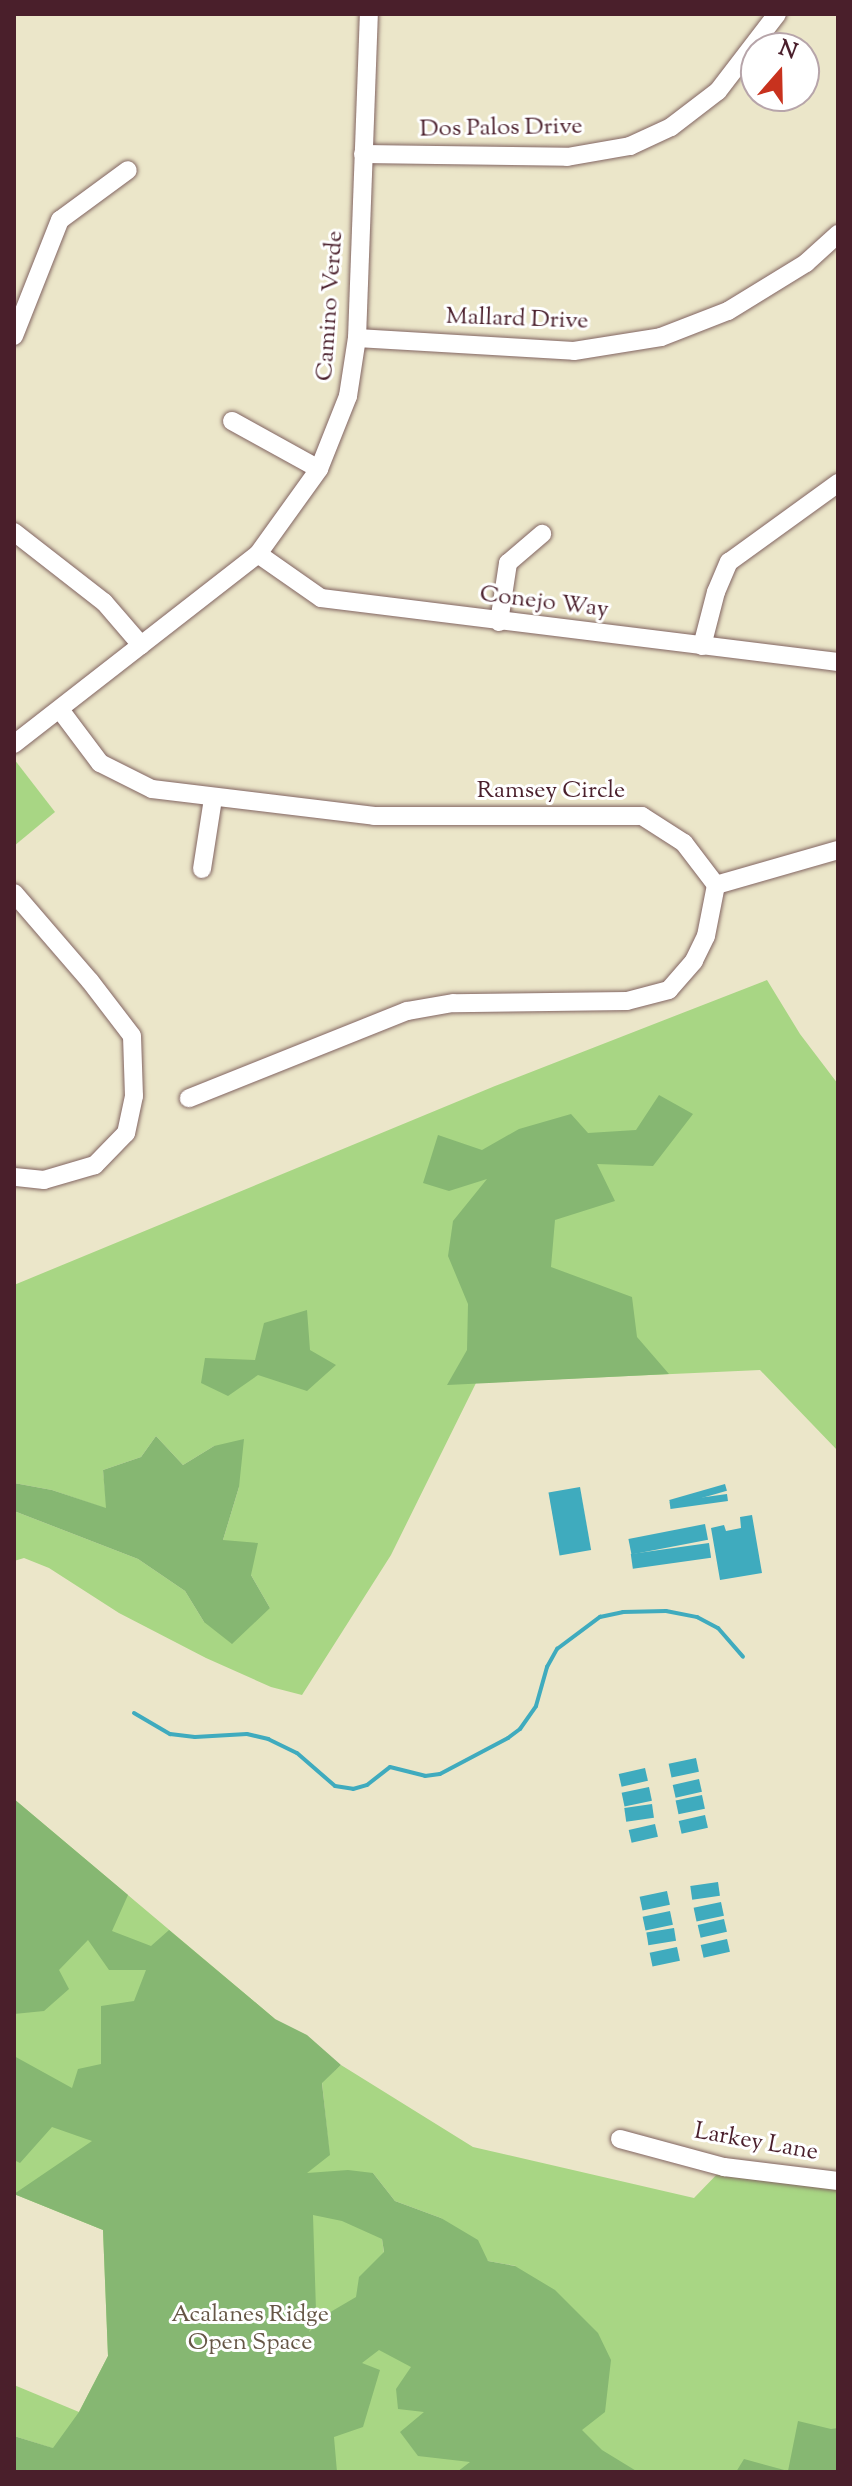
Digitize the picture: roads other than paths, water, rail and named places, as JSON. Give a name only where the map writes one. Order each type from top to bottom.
[{"type":"street","name":"Camino Verde","points":[[14,744],[61,711],[258,554],[319,469],[348,396],[357,338],[369,14]]},
{"type":"street","name":"Dos Palos Drive","points":[[363,154],[567,157],[630,146],[671,127],[718,91],[777,14]]},
{"type":"street","points":[[14,336],[60,220],[128,170]]},
{"type":"street","name":"Mallard Drive","points":[[357,338],[574,351],[661,337],[728,311],[806,263],[838,234]]},
{"type":"street","points":[[232,421],[319,469]]},
{"type":"street","points":[[702,646],[716,592],[729,562],[838,483]]},
{"type":"street","points":[[14,532],[104,602],[141,645]]},
{"type":"street","points":[[499,622],[508,563],[542,534]]},
{"type":"street","name":"Conejo Way","points":[[258,554],[321,598],[838,662]]},
{"type":"street","name":"Ramsey Circle","points":[[61,711],[100,763],[152,789],[213,799],[374,816],[642,816],[684,843],[716,885]]},
{"type":"street","points":[[202,869],[213,799]]},
{"type":"street","points":[[189,1098],[407,1011],[453,1003],[627,1001],[669,990],[694,961],[706,936],[716,885],[838,850]]},
{"type":"street","points":[[14,893],[90,981],[132,1036],[134,1096],[126,1133],[95,1165],[44,1180],[14,1177]]},
{"type":"street","name":"Larkey Lane","points":[[620,2139],[724,2167],[838,2181]]},
{"type":"water","points":[[725,1484],[727,1491],[671,1507],[669,1500]]},
{"type":"water","points":[[580,1487],[591,1550],[560,1556],[548,1493]]},
{"type":"water","points":[[727,1494],[728,1501],[671,1509],[670,1502]]},
{"type":"water","points":[[752,1515],[762,1573],[720,1580],[711,1528],[724,1525],[726,1531],[741,1528],[740,1517]]},
{"type":"water","points":[[705,1524],[708,1540],[631,1555],[628,1539]]},
{"type":"water","points":[[709,1543],[711,1558],[633,1569],[631,1554]]},
{"type":"water","points":[[696,1758],[699,1772],[672,1778],[669,1764]]},
{"type":"water","points":[[645,1768],[648,1781],[622,1787],[619,1774]]},
{"type":"water","points":[[699,1779],[702,1792],[676,1798],[673,1785]]},
{"type":"water","points":[[649,1787],[652,1801],[625,1807],[622,1793]]},
{"type":"water","points":[[702,1795],[705,1809],[679,1814],[676,1801]]},
{"type":"water","points":[[652,1804],[654,1818],[626,1822],[624,1808]]},
{"type":"water","points":[[705,1815],[708,1828],[682,1834],[679,1821]]},
{"type":"water","points":[[655,1824],[658,1837],[632,1843],[629,1830]]},
{"type":"water","points":[[718,1882],[720,1896],[692,1900],[690,1886]]},
{"type":"water","points":[[667,1891],[670,1905],[643,1911],[640,1897]]},
{"type":"water","points":[[721,1902],[724,1916],[697,1922],[694,1908]]},
{"type":"water","points":[[670,1911],[673,1925],[646,1931],[643,1917]]},
{"type":"water","points":[[724,1919],[727,1932],[701,1938],[698,1925]]},
{"type":"water","points":[[674,1928],[676,1941],[648,1945],[646,1932]]},
{"type":"water","points":[[727,1939],[730,1952],[704,1958],[701,1945]]},
{"type":"water","points":[[677,1947],[680,1961],[653,1967],[650,1953]]},
{"type":"waterway","points":[[134,1713],[170,1734],[195,1737],[247,1734],[268,1739],[297,1753],[335,1786],[353,1789],[367,1785],[390,1767],[425,1776],[440,1774],[508,1738],[520,1729],[536,1706],[547,1667],[557,1649],[600,1617],[623,1612],[666,1611],[697,1617],[718,1628],[743,1657]]},
{"type":"park label","name":"Acalanes Ridge Open Space","points":[[250,2330]]}]
